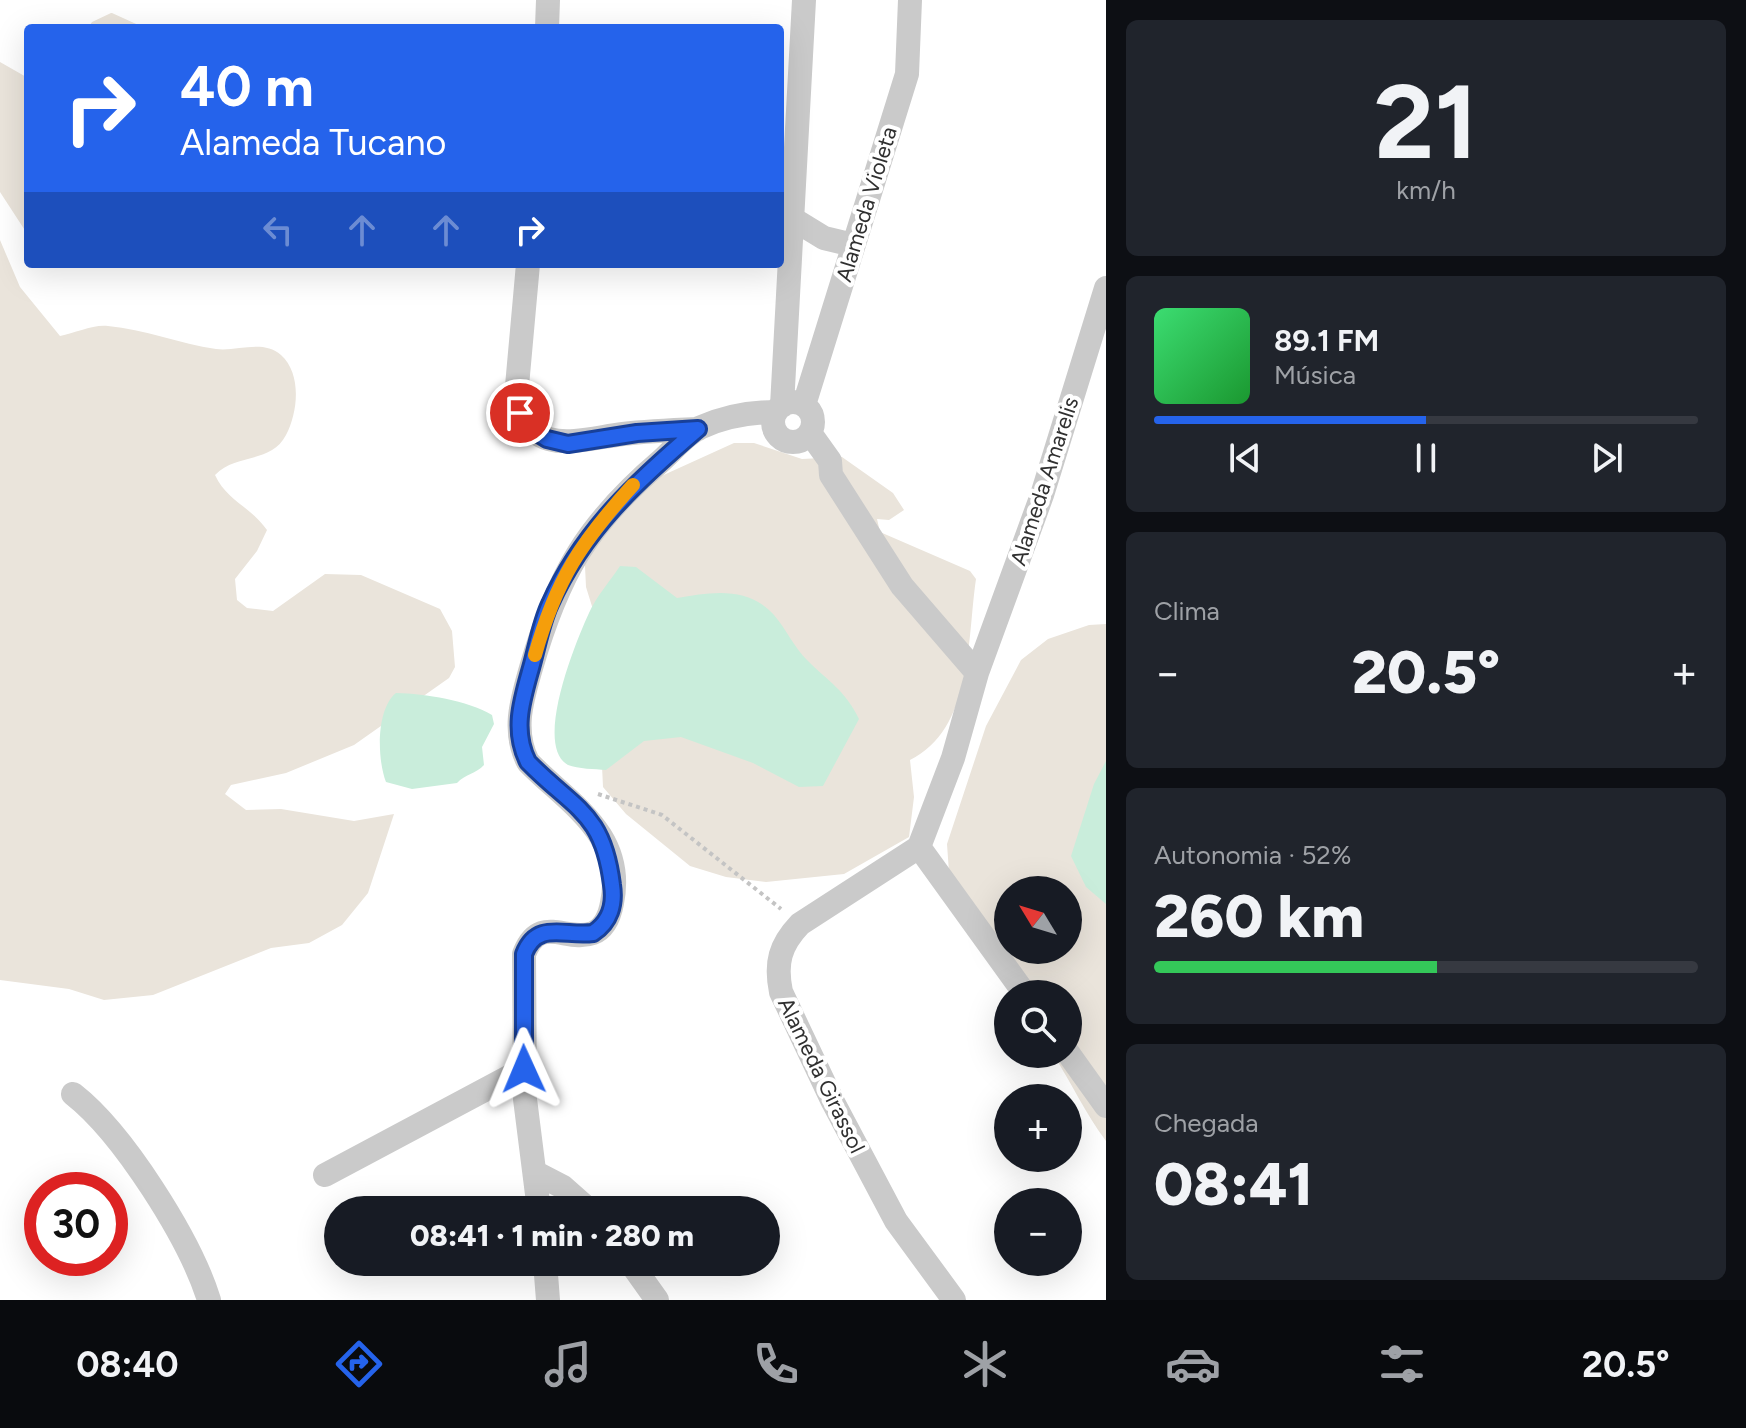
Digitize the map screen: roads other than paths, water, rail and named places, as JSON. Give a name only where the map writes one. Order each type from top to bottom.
[{"type":"street","points":[[547,24],[548,0]]},
{"type":"street","points":[[791,422],[793,219],[804,0]]},
{"type":"street","name":"Alameda Violeta","points":[[791,422],[853,245],[907,74],[910,0]]},
{"type":"street","points":[[793,219],[824,238],[853,245]]},
{"type":"street","points":[[528,268],[516,397],[520,413],[529,428],[547,439],[568,444],[698,429],[747,412],[791,422],[830,461],[831,475],[902,586],[977,673]]},
{"type":"street","name":"Alameda Amarelis","points":[[919,847],[953,758],[977,673],[1042,495],[1106,288]]},
{"type":"street","points":[[538,1196],[524,1069],[524,954],[528,944],[548,931],[593,933],[607,920],[614,895],[603,838],[593,822],[528,762],[522,750],[520,708],[549,606],[571,562],[599,522],[638,480],[698,429]]},
{"type":"street","points":[[919,847],[1015,980]]},
{"type":"street","name":"Alameda Girassol","points":[[919,847],[800,924],[787,937],[779,955],[777,973],[781,992],[833,1102],[896,1221],[954,1300]]},
{"type":"street","points":[[1079,1068],[1106,1106]]},
{"type":"street","points":[[325,1175],[524,1069]]},
{"type":"street","points":[[73,1094],[106,1127],[152,1190],[195,1261],[209,1300]]},
{"type":"street","points":[[536,1173],[573,1196]]},
{"type":"street","points":[[546,1276],[548,1300]]},
{"type":"street","points":[[640,1276],[657,1300]]}]
